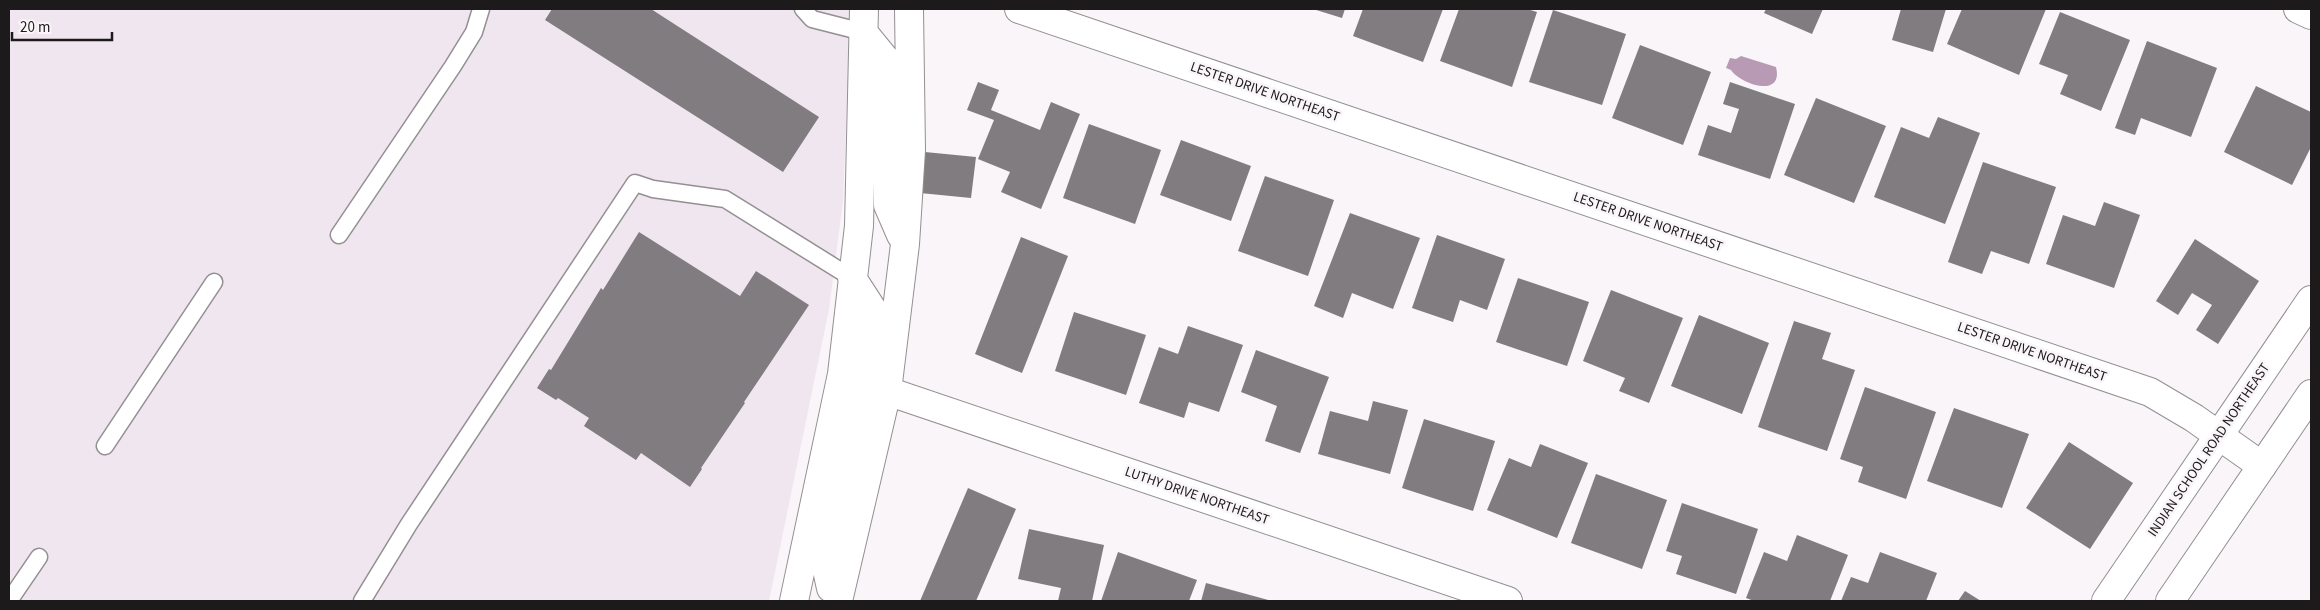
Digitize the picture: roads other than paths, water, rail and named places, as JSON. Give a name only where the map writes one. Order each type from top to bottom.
[{"type":"street","points":[[836,601],[887,391],[904,244],[911,150],[909,9]]},
{"type":"street","name":"LESTER DRIVE NORTHEAST","points":[[1019,9],[2150,392],[2194,418],[2262,466]]},
{"type":"street","points":[[2298,9],[2311,15]]},
{"type":"street","points":[[864,20],[885,59],[888,92],[888,205],[904,244]]},
{"type":"street","points":[[794,601],[842,374],[859,226],[864,20]]},
{"type":"street","points":[[836,601],[826,565],[871,338],[872,309],[852,278]]},
{"type":"street","name":"INDIAN SCHOOL ROAD NORTHEAST","points":[[2106,601],[2311,300]]},
{"type":"street","name":"LUTHY DRIVE NORTHEAST","points":[[887,391],[1508,601]]},
{"type":"street","points":[[2170,601],[2311,394]]},
{"type":"lane","points":[[339,235],[453,66],[474,32],[481,9]]},
{"type":"lane","points":[[804,9],[812,20],[864,20]]},
{"type":"lane","points":[[362,601],[409,524],[635,183],[653,189],[725,199],[852,278]]},
{"type":"lane","points":[[105,446],[214,282]]},
{"type":"lane","points":[[10,601],[39,557]]}]
